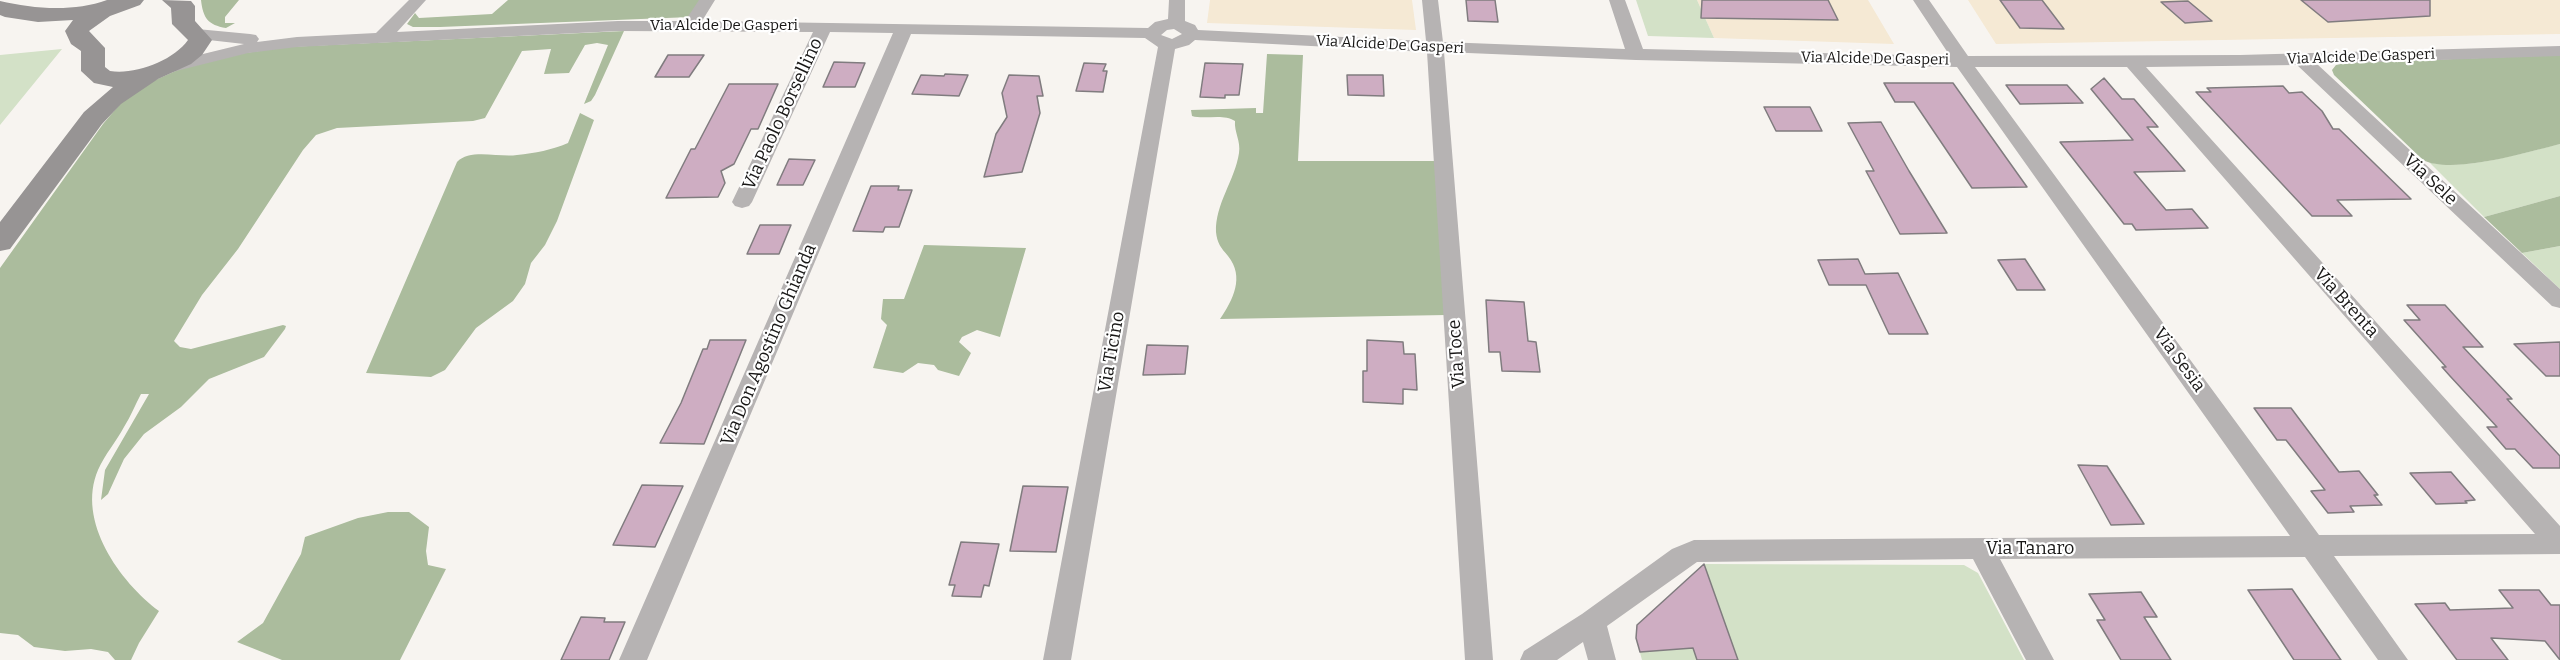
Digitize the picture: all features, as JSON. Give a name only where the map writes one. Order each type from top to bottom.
[{"type":"main road","points":[[0,242],[102,109],[125,90],[185,58],[198,45],[200,40],[197,34],[185,27],[182,21],[181,2]]},
{"type":"main road","points":[[0,8],[16,13],[44,16],[121,4]]},
{"type":"main road","points":[[80,39],[77,31],[82,24],[96,13],[121,4]]},
{"type":"main road","points":[[0,17],[80,39],[93,48],[92,66],[94,72],[100,76],[131,77],[161,70]]},
{"type":"main road","points":[[0,226],[100,76]]},
{"type":"street","points":[[381,38],[418,0]]},
{"type":"street","points":[[690,26],[707,0]]},
{"type":"street","name":"Via Ticino","points":[[1057,660],[1165,34],[1177,0]]},
{"type":"street","name":"Via Toce","points":[[1430,0],[1479,660]]},
{"type":"street","points":[[1617,0],[1636,55]]},
{"type":"street","name":"Via Sesia","points":[[1921,0],[1962,61],[2394,660]]},
{"type":"street","name":"Via Alcide De Gasperi","points":[[161,70],[239,50],[297,42],[618,26],[824,27],[1165,34],[1190,29],[1191,35],[1435,47],[1636,55],[1962,61],[2132,62],[2560,51]]},
{"type":"street","name":"Via Paolo Borsellino","points":[[742,202],[824,27]]},
{"type":"street","name":"Via Don Agostino Ghianda","points":[[633,660],[904,29]]},
{"type":"street","name":"Via Alcide De Gasperi","points":[[197,34],[297,42]]},
{"type":"street","name":"Via Sele","points":[[2301,59],[2560,301]]},
{"type":"street","name":"Via Brenta","points":[[2132,62],[2560,544]]},
{"type":"street","name":"Via Tanaro","points":[[1534,660],[1592,622],[1681,557],[1694,551],[2314,548],[2560,544]]},
{"type":"street","points":[[1982,549],[2040,660]]},
{"type":"street","points":[[1592,622],[1602,660]]},
{"type":"shaded area","points":[[1210,0],[1412,0],[1416,30],[1207,23]]},
{"type":"shaded area","points":[[1697,0],[1868,0],[1894,44],[1714,38]]},
{"type":"shaded area","points":[[1968,0],[2560,0],[2560,34],[1996,44]]},
{"type":"green space","points":[[201,0],[239,0],[225,17],[225,23],[235,23],[226,28],[211,23],[203,12]]},
{"type":"green space","points":[[508,0],[702,0],[691,17],[440,27],[413,27],[407,24],[415,13],[419,18],[492,14]]},
{"type":"green space","points":[[1636,0],[1697,0],[1714,38],[1648,36]]},
{"type":"green space","points":[[624,31],[595,95],[591,101],[584,104],[608,45],[597,43],[585,45],[569,73],[544,74],[551,49],[522,51],[485,118],[473,121],[337,128],[316,135],[303,150],[238,249],[202,295],[174,341],[180,347],[191,349],[283,325],[286,326],[285,329],[264,357],[209,379],[181,407],[144,434],[124,459],[108,494],[101,500],[105,470],[149,394],[141,394],[98,470],[93,490],[93,509],[97,529],[117,567],[144,599],[159,611],[131,660],[115,660],[108,652],[91,649],[65,651],[34,647],[18,635],[0,633],[0,268],[103,124],[126,97],[142,86],[180,69],[217,57],[287,47]]},
{"type":"green space","points":[[62,49],[0,125],[0,55]]},
{"type":"green space","points":[[1267,54],[1303,55],[1298,161],[1438,161],[1446,315],[1220,319],[1233,296],[1236,272],[1217,239],[1217,222],[1237,163],[1239,144],[1235,121],[1225,117],[1192,116],[1191,110],[1256,108],[1256,113],[1263,113]]},
{"type":"green space","points":[[2560,55],[2560,144],[2471,164],[2436,164],[2423,160],[2334,75],[2332,70],[2336,65],[2346,63]]},
{"type":"green space","points":[[580,113],[594,120],[557,221],[545,245],[531,263],[525,284],[513,301],[476,328],[445,370],[431,377],[366,373],[457,162],[469,155],[510,156],[543,151],[568,143]]},
{"type":"green space","points":[[2560,144],[2560,196],[2484,217],[2429,162],[2458,165],[2476,163]]},
{"type":"green space","points":[[2560,196],[2560,246],[2522,253],[2484,217]]},
{"type":"green space","points":[[924,245],[1026,248],[1000,337],[977,330],[962,337],[959,342],[971,353],[959,376],[938,370],[934,365],[918,363],[903,373],[873,368],[887,325],[881,319],[883,299],[904,299]]},
{"type":"green space","points":[[2560,246],[2560,289],[2522,253]]},
{"type":"green space","points":[[388,512],[409,512],[429,527],[426,551],[428,565],[446,569],[400,660],[282,660],[237,642],[263,623],[301,554],[305,537],[358,518]]},
{"type":"green space","points":[[1704,564],[1964,565],[1978,573],[2024,660],[1642,660],[1636,638],[1637,625]]},
{"type":"building","points":[[1466,0],[1495,0],[1498,22],[1468,21]]},
{"type":"building","points":[[1702,0],[1828,0],[1838,20],[1701,18]]},
{"type":"building","points":[[2000,0],[2042,0],[2064,29],[2020,28]]},
{"type":"building","points":[[2301,0],[2430,0],[2430,16],[2328,22]]},
{"type":"building","points":[[2188,1],[2212,21],[2185,23],[2161,2]]},
{"type":"building","points":[[668,55],[704,55],[689,77],[655,77]]},
{"type":"building","points":[[834,62],[865,63],[855,87],[823,87]]},
{"type":"building","points":[[1084,63],[1106,64],[1103,71],[1107,71],[1103,92],[1076,91]]},
{"type":"building","points":[[1205,63],[1243,64],[1239,95],[1225,95],[1225,98],[1200,97]]},
{"type":"building","points":[[945,74],[968,75],[959,96],[912,94],[921,75],[944,76]]},
{"type":"building","points":[[1009,75],[1039,76],[1043,96],[1037,96],[1040,113],[1022,172],[984,177],[996,134],[1007,117],[1002,93]]},
{"type":"building","points":[[1347,75],[1383,75],[1384,96],[1348,95]]},
{"type":"building","points":[[2104,78],[2122,99],[2134,99],[2158,127],[2147,127],[2185,171],[2134,172],[2166,210],[2192,209],[2208,228],[2136,230],[2132,224],[2124,224],[2060,142],[2133,140],[2091,89]]},
{"type":"building","points":[[1884,83],[1953,83],[2027,187],[1972,188],[1914,102],[1895,102]]},
{"type":"building","points":[[729,84],[778,84],[758,129],[751,129],[734,164],[721,171],[725,183],[718,197],[666,198],[691,149],[695,149]]},
{"type":"building","points":[[2006,85],[2067,85],[2083,103],[2020,104]]},
{"type":"building","points":[[2283,86],[2289,93],[2302,92],[2322,111],[2333,129],[2339,129],[2411,199],[2337,200],[2352,216],[2312,216],[2196,92],[2211,92],[2207,88]]},
{"type":"building","points":[[1764,107],[1810,107],[1822,131],[1776,131]]},
{"type":"building","points":[[1881,122],[1947,233],[1900,234],[1866,171],[1874,171],[1848,123]]},
{"type":"building","points":[[789,159],[815,160],[803,185],[777,185]]},
{"type":"building","points":[[871,186],[899,186],[898,190],[912,190],[899,227],[885,227],[883,232],[853,231]]},
{"type":"building","points":[[760,225],[791,225],[779,254],[747,254]]},
{"type":"building","points":[[1858,259],[1865,274],[1898,273],[1928,334],[1889,334],[1866,285],[1829,285],[1818,260]]},
{"type":"building","points":[[2025,259],[2045,290],[2017,290],[1998,260]]},
{"type":"building","points":[[1486,300],[1524,302],[1528,341],[1536,342],[1540,372],[1502,371],[1500,352],[1489,352]]},
{"type":"building","points":[[2407,305],[2445,305],[2483,347],[2463,347],[2512,399],[2507,399],[2560,456],[2560,468],[2533,468],[2515,449],[2506,449],[2487,427],[2497,427],[2442,367],[2446,367],[2404,320],[2420,320]]},
{"type":"building","points":[[710,340],[746,340],[704,444],[660,443],[681,403],[703,349],[707,349]]},
{"type":"building","points":[[1367,340],[1403,342],[1404,354],[1415,354],[1417,390],[1403,389],[1403,404],[1363,402],[1363,371],[1367,371]]},
{"type":"building","points":[[2560,342],[2560,376],[2546,376],[2514,344]]},
{"type":"building","points":[[1147,345],[1188,346],[1185,374],[1143,375]]},
{"type":"building","points":[[2254,408],[2291,408],[2339,472],[2359,471],[2378,495],[2374,495],[2382,505],[2350,506],[2354,512],[2328,513],[2311,491],[2325,490],[2286,440],[2277,440]]},
{"type":"building","points":[[2078,465],[2107,466],[2144,524],[2111,525]]},
{"type":"building","points":[[2451,472],[2475,500],[2465,501],[2467,503],[2436,504],[2410,473]]},
{"type":"building","points":[[642,485],[683,486],[655,547],[613,545]]},
{"type":"building","points":[[1023,486],[1068,487],[1056,552],[1010,551]]},
{"type":"building","points":[[961,542],[999,544],[989,586],[984,585],[981,597],[952,596],[955,585],[949,585]]},
{"type":"building","points":[[1704,564],[1738,660],[1697,660],[1693,648],[1640,652],[1636,638],[1637,625]]},
{"type":"building","points":[[2292,589],[2341,660],[2294,660],[2248,590]]},
{"type":"building","points":[[2499,590],[2539,590],[2551,605],[2560,605],[2560,660],[2545,641],[2491,638],[2508,660],[2457,660],[2415,604],[2445,603],[2450,610],[2513,608]]},
{"type":"building","points":[[2141,592],[2157,617],[2144,617],[2171,660],[2121,660],[2097,620],[2105,620],[2089,594]]},
{"type":"building","points":[[581,617],[605,618],[604,622],[625,622],[609,660],[561,660]]}]
